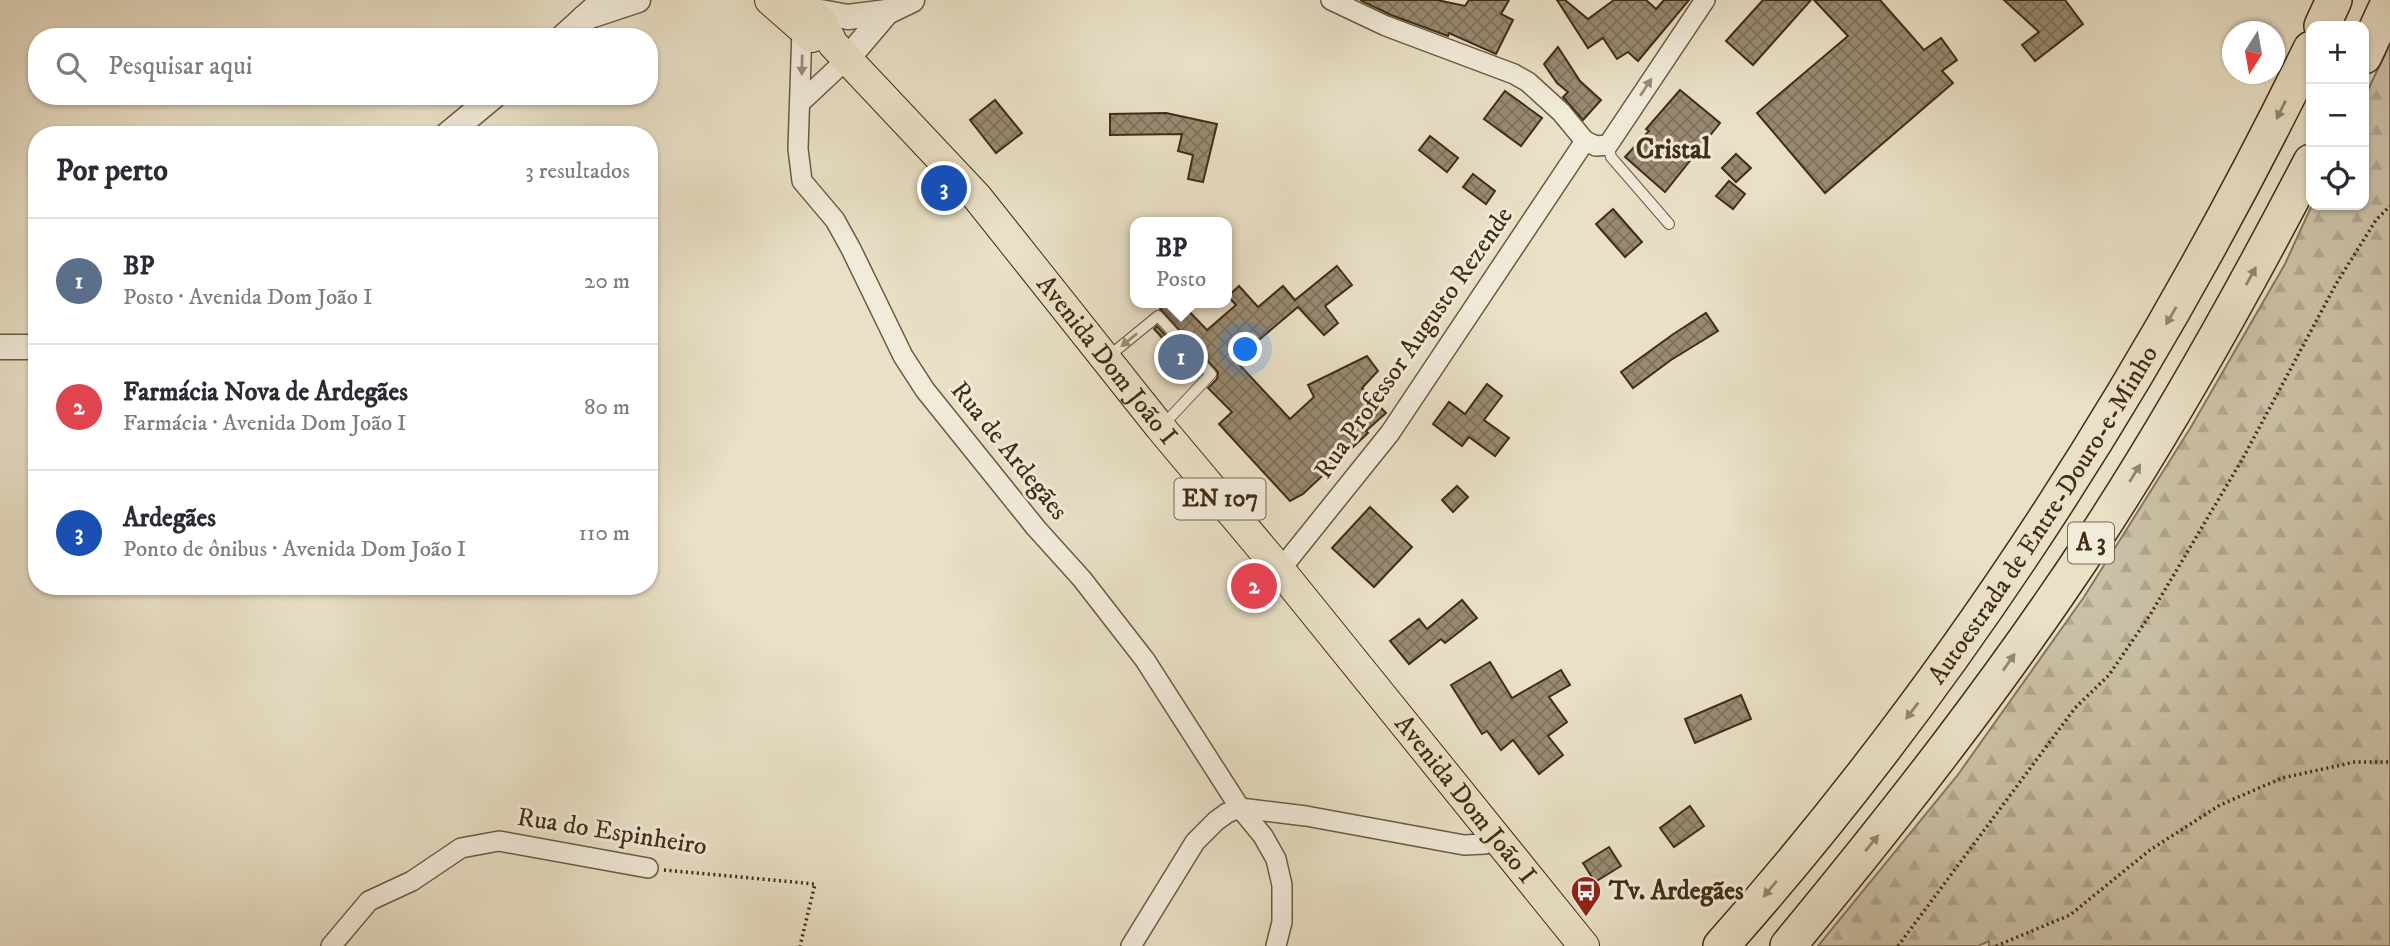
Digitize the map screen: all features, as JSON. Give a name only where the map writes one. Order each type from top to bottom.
[{"type":"highway","points":[[2324,21],[2334,0]]},
{"type":"highway","points":[[2369,45],[2390,0]]},
{"type":"highway","name":"Autoestrada de Entre-Douro-e-Minho","points":[[1721,946],[1838,807],[1961,644],[2037,533],[2096,442],[2180,300],[2306,59]]},
{"type":"highway","name":"Autoestrada de Entre-Douro-e-Minho","points":[[1788,946],[1930,769],[2005,668],[2098,534],[2218,334],[2306,171]]},
{"type":"main road","name":"Avenida Dom João I","points":[[770,0],[804,13],[814,39],[840,52],[977,197],[1160,427],[1280,570],[1584,946]]},
{"type":"street","points":[[573,28],[603,0]]},
{"type":"street","points":[[584,18],[638,0]]},
{"type":"street","points":[[801,102],[840,52],[887,12],[912,0]]},
{"type":"street","points":[[1331,0],[1386,26],[1514,74],[1528,82],[1561,112],[1585,141],[1597,146],[1608,145],[1705,0]]},
{"type":"street","points":[[804,13],[848,17],[887,12]]},
{"type":"street","name":"Rua de Ardegães","points":[[804,13],[798,149],[802,181],[835,220],[903,356],[953,426],[1036,528],[1082,579],[1145,660],[1240,808],[1263,836],[1276,859],[1282,885],[1282,922],[1276,946]]},
{"type":"street","points":[[458,126],[483,105]]},
{"type":"street","name":"Rua Professor Augusto Rezende","points":[[1280,570],[1390,433],[1585,141]]},
{"type":"street","points":[[0,347],[28,347]]},
{"type":"street","points":[[1132,946],[1195,842],[1216,821],[1240,808],[1319,818],[1464,845],[1485,844],[1496,838]]},
{"type":"street","name":"Rua do Espinheiro","points":[[331,946],[369,901],[412,881],[461,848],[499,841],[648,869]]},
{"type":"lane","points":[[1608,145],[1611,157],[1669,224]]},
{"type":"lane","points":[[1107,358],[1158,316],[1211,374],[1160,427]]},
{"type":"path","points":[[1898,946],[2075,708],[2109,675],[2150,615],[2243,458],[2336,284],[2376,220],[2390,206]]},
{"type":"path","points":[[1996,946],[2070,915],[2150,850],[2220,805],[2282,778],[2355,762],[2390,762]]},
{"type":"path","name":"Rua do Espinheiro","points":[[648,869],[815,884],[800,946]]},
{"type":"green space","points":[[2390,44],[2390,946],[1989,946],[1989,941],[1978,946],[1818,946],[1957,776],[2084,597],[2191,427],[2285,264],[2310,210],[2369,210],[2369,88]]},
{"type":"building","points":[[1360,0],[1437,0],[1465,6],[1469,0],[1509,0],[1501,14],[1513,20],[1496,54],[1449,33],[1448,36],[1391,15]]},
{"type":"building","points":[[1557,0],[1565,0],[1588,19],[1614,0],[1646,0],[1656,9],[1664,0],[1689,0],[1638,61],[1628,52],[1617,59],[1603,38],[1588,48]]},
{"type":"building","points":[[1763,0],[1811,0],[1753,65],[1726,41]]},
{"type":"building","points":[[1814,0],[1880,0],[1924,50],[1941,38],[1957,60],[1942,71],[1953,83],[1825,193],[1757,113],[1848,36]]},
{"type":"building","points":[[2004,0],[2065,0],[2083,24],[2035,61],[2022,45],[2039,32]]},
{"type":"building","points":[[1558,47],[1580,81],[1601,100],[1583,120],[1563,97],[1568,92],[1557,83],[1544,64]]},
{"type":"building","points":[[1680,90],[1720,123],[1665,192],[1625,157]]},
{"type":"building","points":[[1505,91],[1542,118],[1521,146],[1484,119]]},
{"type":"building","points":[[995,100],[1022,133],[996,153],[970,120]]},
{"type":"building","points":[[1166,113],[1217,124],[1203,182],[1188,179],[1193,155],[1178,151],[1182,134],[1110,135],[1110,114]]},
{"type":"building","points":[[1430,136],[1458,158],[1447,172],[1419,150]]},
{"type":"building","points":[[1736,154],[1751,168],[1736,182],[1722,168]]},
{"type":"building","points":[[1473,174],[1495,191],[1486,204],[1463,187]]},
{"type":"building","points":[[1729,181],[1745,194],[1733,209],[1716,196]]},
{"type":"building","points":[[1613,209],[1642,242],[1625,257],[1596,224]]},
{"type":"building","points":[[1337,266],[1352,285],[1325,306],[1338,323],[1324,335],[1298,307],[1235,360],[1290,419],[1314,397],[1308,385],[1367,356],[1378,371],[1362,388],[1386,413],[1303,494],[1290,501],[1219,424],[1232,412],[1208,388],[1217,379],[1218,372],[1160,309],[1186,308],[1207,330],[1236,305],[1232,300],[1232,292],[1239,286],[1258,307],[1283,286],[1295,300]]},
{"type":"building","points":[[1706,313],[1718,331],[1633,388],[1621,372]]},
{"type":"building","points":[[1157,326],[1201,374],[1198,377],[1154,329]]},
{"type":"building","points":[[1487,384],[1502,396],[1484,420],[1509,438],[1495,456],[1469,437],[1462,446],[1433,424],[1449,402],[1465,414]]},
{"type":"building","points":[[1457,486],[1468,497],[1453,512],[1442,500]]},
{"type":"building","points":[[1370,507],[1412,547],[1374,587],[1332,548]]},
{"type":"building","points":[[1462,600],[1477,618],[1445,643],[1441,639],[1409,664],[1390,641],[1419,619],[1427,629]]},
{"type":"building","points":[[1490,662],[1512,698],[1561,670],[1570,685],[1549,697],[1567,722],[1548,736],[1563,755],[1539,774],[1513,740],[1501,750],[1487,731],[1482,734],[1451,685]]},
{"type":"building","points":[[1741,695],[1751,719],[1695,743],[1685,719]]},
{"type":"building","points":[[1690,806],[1704,826],[1674,847],[1660,828]]},
{"type":"building","points":[[1609,847],[1621,866],[1595,882],[1583,863]]},
{"type":"place","name":"Ardegães","points":[[944,188]]},
{"type":"place","name":"BP","points":[[1181,357]]},
{"type":"place","name":"Farmácia Nova de Ardegães","points":[[1254,586]]},
{"type":"place","name":"Tv. Ardegães","points":[[1586,918]]},
{"type":"district","name":"Cristal","points":[[1673,149]]}]
